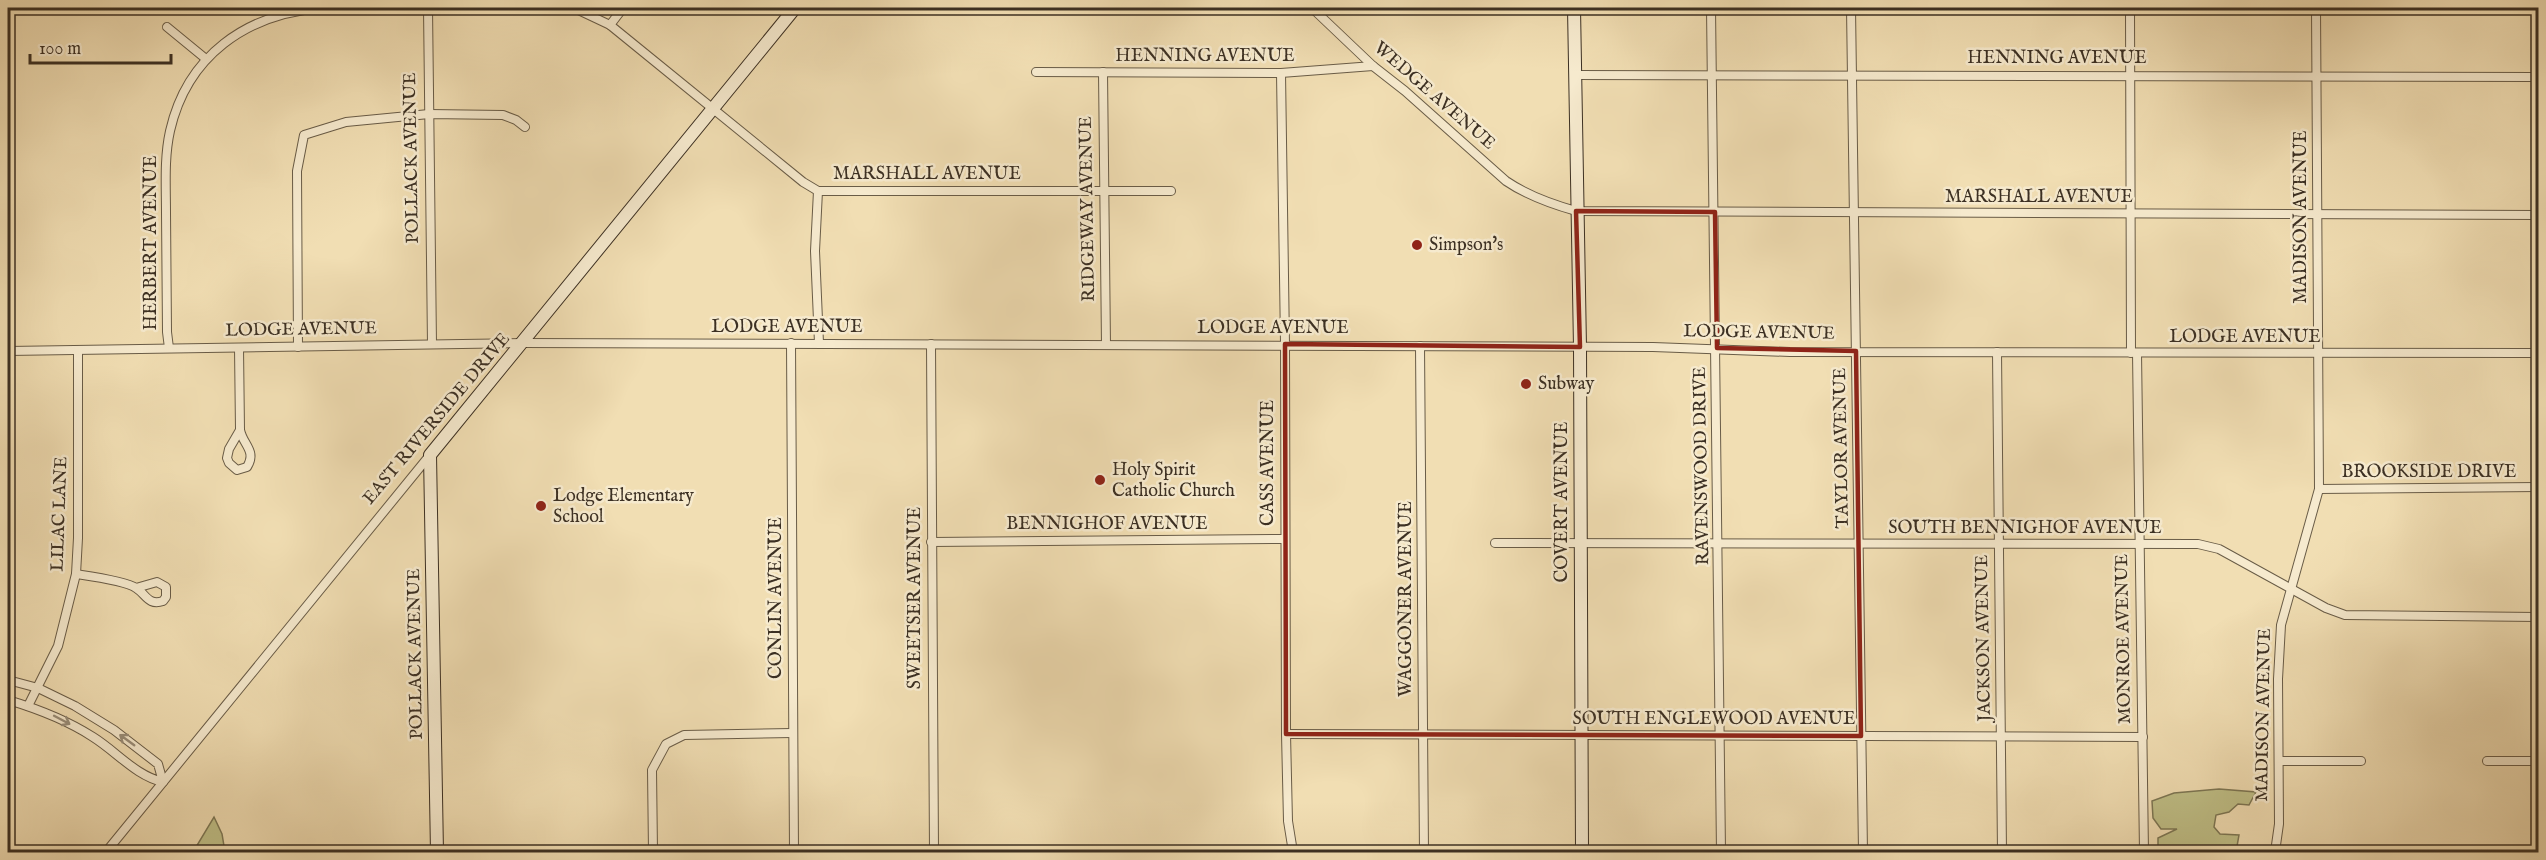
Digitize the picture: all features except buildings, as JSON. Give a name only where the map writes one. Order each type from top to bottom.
[{"type":"street","name":"HERBERT AVENUE","points":[[169,348],[167,332],[167,145],[178,105],[206,60],[235,35],[263,20],[299,9],[321,8]]},
{"type":"street","name":"POLLACK AVENUE","points":[[428,8],[432,344]]},
{"type":"street","points":[[574,8],[610,25],[713,108]]},
{"type":"street","points":[[610,25],[623,8]]},
{"type":"street","name":"EAST RIVERSIDE DRIVE","points":[[106,852],[795,8]]},
{"type":"street","name":"WEDGE AVENUE","points":[[1312,8],[1373,66],[1405,91],[1506,181],[1540,200]]},
{"type":"street","name":"COVERT AVENUE","points":[[1574,8],[1580,347],[1582,852]]},
{"type":"street","name":"RAVENSWOOD DRIVE","points":[[1711,8],[1717,348],[1721,852]]},
{"type":"street","name":"TAYLOR AVENUE","points":[[1851,8],[1863,852]]},
{"type":"street","name":"MONROE AVENUE","points":[[2130,8],[2130,214],[2144,852]]},
{"type":"street","name":"MADISON AVENUE","points":[[2275,852],[2280,824],[2280,638],[2283,612],[2319,489],[2316,8]]},
{"type":"street","points":[[167,27],[206,60]]},
{"type":"street","name":"HENNING AVENUE","points":[[1036,72],[1281,73],[1373,66]]},
{"type":"street","name":"RIDGEWAY AVENUE","points":[[1103,72],[1106,345]]},
{"type":"street","name":"CASS AVENUE","points":[[1281,73],[1285,344],[1286,734],[1288,821],[1293,852]]},
{"type":"street","name":"HENNING AVENUE","points":[[1574,75],[2538,77]]},
{"type":"street","name":"MARSHALL AVENUE","points":[[713,108],[818,191],[1171,191]]},
{"type":"street","points":[[298,347],[297,171],[304,135],[346,122],[429,114],[503,115],[516,120],[525,127]]},
{"type":"street","points":[[818,191],[815,251],[819,343]]},
{"type":"street","name":"MARSHALL AVENUE","points":[[1540,200],[1576,211],[2538,215]]},
{"type":"street","name":"LODGE AVENUE","points":[[8,351],[523,343],[819,343],[1717,348],[1790,352],[2538,353]]},
{"type":"street","name":"CONLIN AVENUE","points":[[791,343],[794,852]]},
{"type":"street","name":"SWEETSER AVENUE","points":[[931,344],[934,852]]},
{"type":"street","name":"WAGGONER AVENUE","points":[[1420,346],[1424,852]]},
{"type":"street","points":[[239,348],[240,430]]},
{"type":"street","name":"LILAC LANE","points":[[28,706],[61,635],[76,574],[78,350]]},
{"type":"street","name":"JACKSON AVENUE","points":[[1997,352],[2002,852]]},
{"type":"street","name":"POLLACK AVENUE","points":[[430,455],[436,852]]},
{"type":"street","name":"BROOKSIDE DRIVE","points":[[2319,489],[2538,488]]},
{"type":"street","name":"BENNIGHOF AVENUE","points":[[931,542],[1284,539]]},
{"type":"street","name":"SOUTH BENNIGHOF AVENUE","points":[[1495,543],[2206,545],[2219,549],[2326,608],[2344,615],[2538,616]]},
{"type":"street","points":[[76,574],[136,588]]},
{"type":"street","points":[[8,680],[38,688],[75,706],[132,742],[158,764],[163,783],[147,779],[85,732],[52,715],[8,700]]},
{"type":"street","points":[[653,852],[652,770],[666,744],[684,735],[792,733]]},
{"type":"street","name":"SOUTH ENGLEWOOD AVENUE","points":[[1286,734],[2143,737]]},
{"type":"street","points":[[2280,761],[2361,761]]},
{"type":"street","points":[[2487,761],[2538,761]]},
{"type":"highlighted area","points":[[1576,211],[1715,212],[1717,348],[1856,351],[1861,736],[1286,734],[1285,344],[1580,347]]},
{"type":"green space","points":[[2219,789],[2256,792],[2249,805],[2238,804],[2229,812],[2216,815],[2214,827],[2220,834],[2239,835],[2236,852],[2158,851],[2158,838],[2177,829],[2161,829],[2153,818],[2152,801],[2174,793]]},
{"type":"green space","points":[[214,817],[222,834],[225,852],[193,852]]},
{"type":"place","name":"Simpson's","points":[[1417,245]]},
{"type":"place","name":"Subway","points":[[1526,384]]},
{"type":"place","name":"Holy Spirit Catholic Church","points":[[1100,480]]},
{"type":"place","name":"Lodge Elementary School","points":[[541,506]]}]
